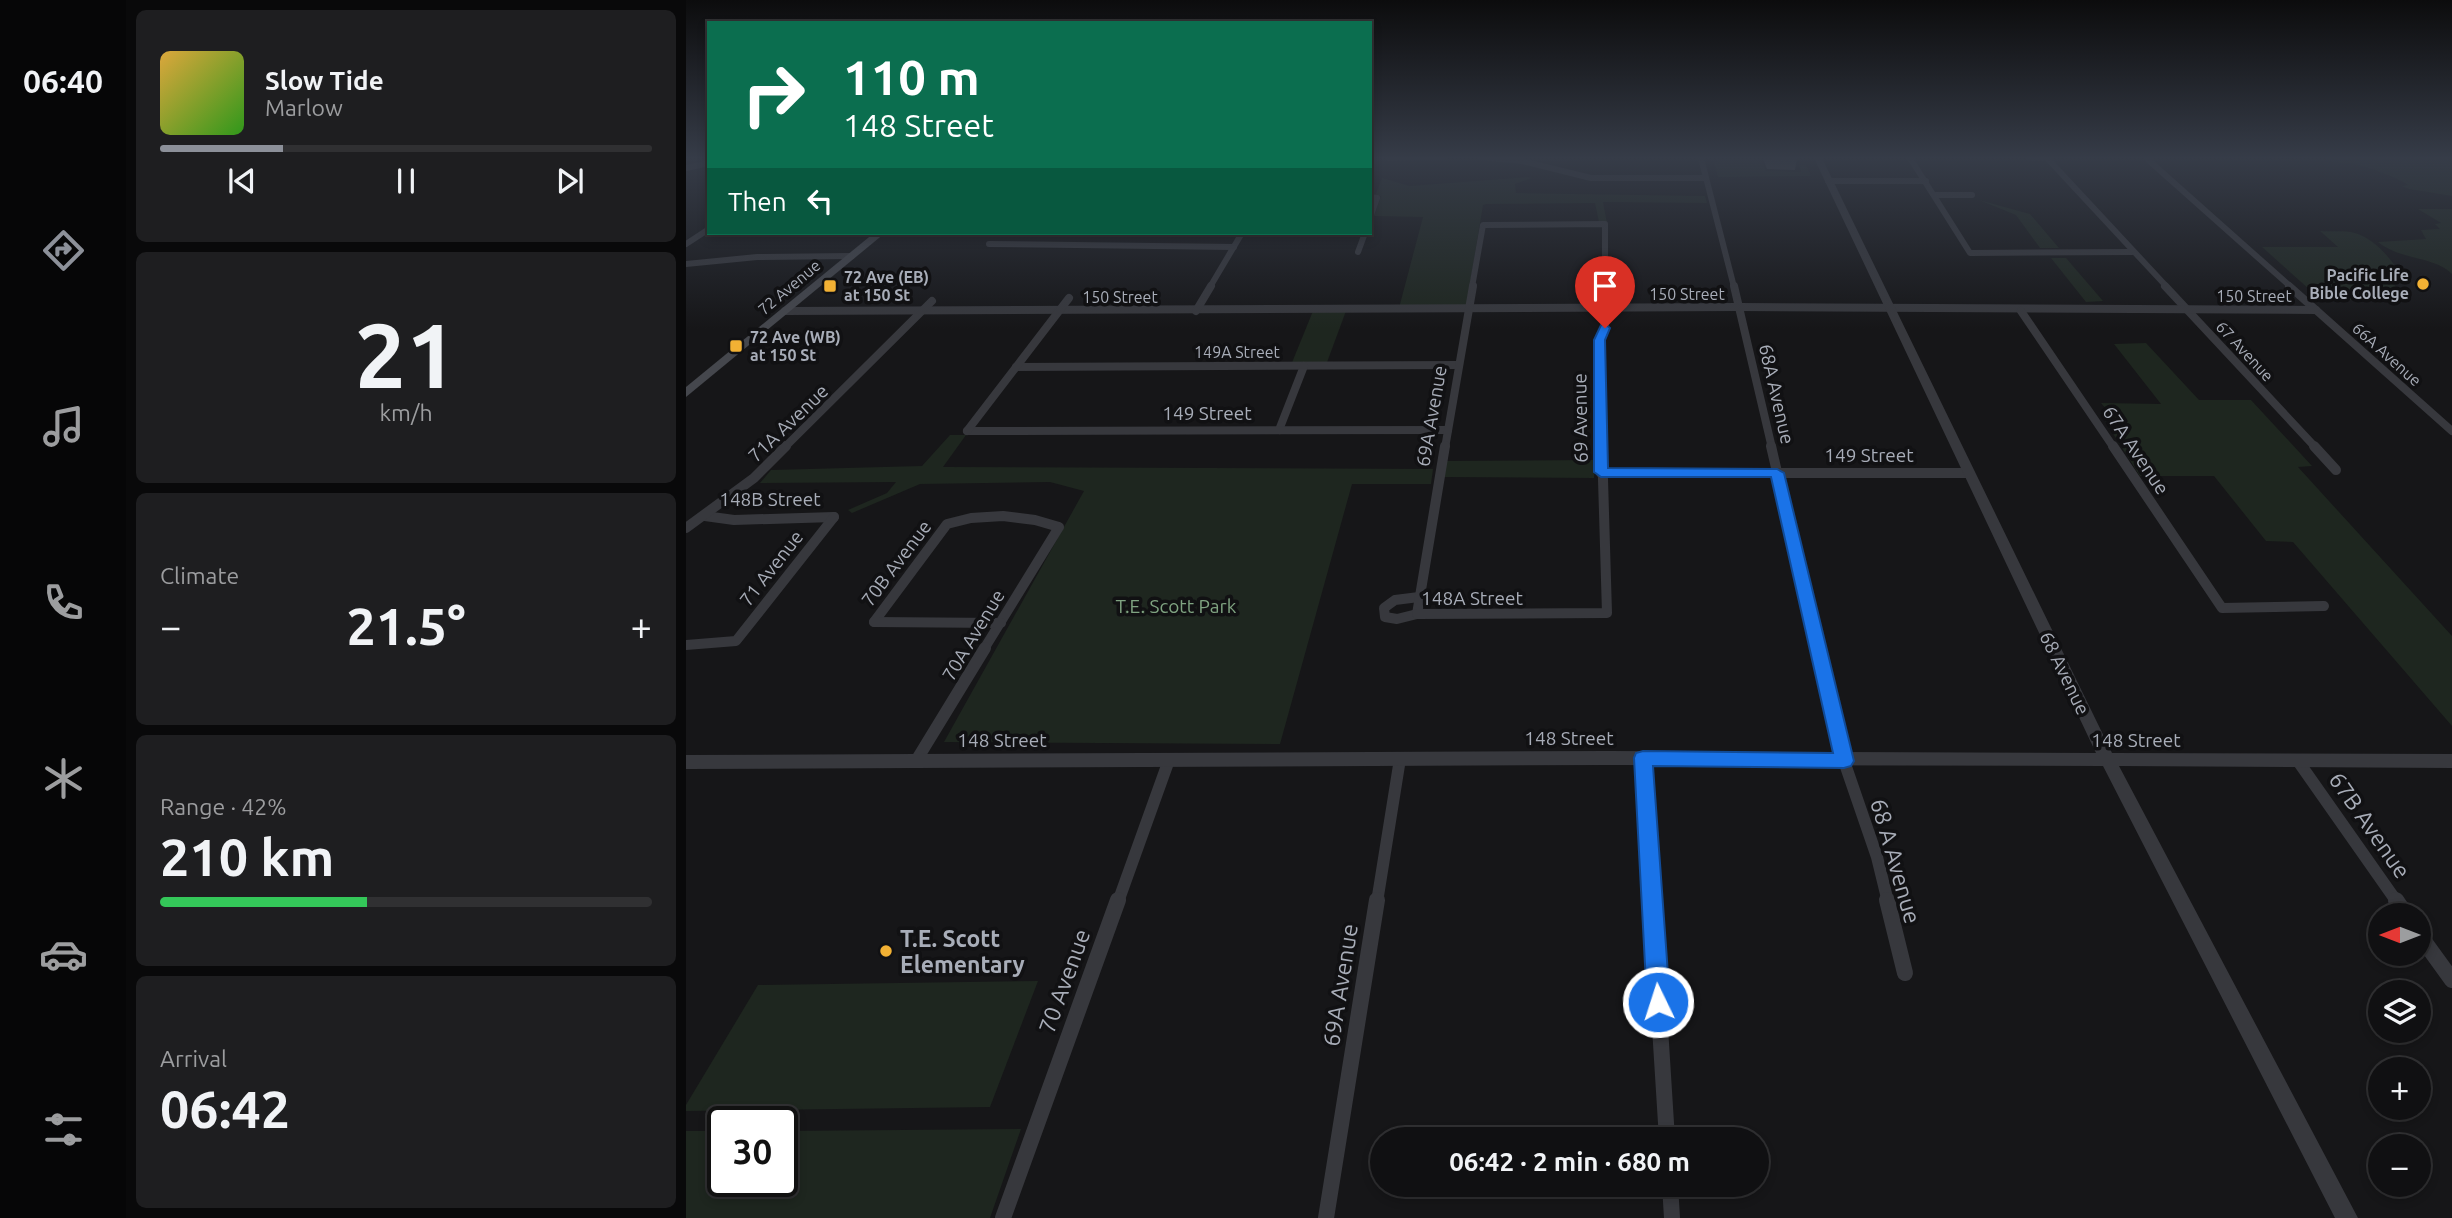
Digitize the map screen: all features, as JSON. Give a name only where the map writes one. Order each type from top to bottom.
[{"type":"main road","name":"72 Avenue","points":[[689,388],[878,235]]},
{"type":"street","name":"68A Avenue","points":[[1715,215],[1844,761]]},
{"type":"street","name":"68 Avenue","points":[[1845,215],[2108,761],[2347,1218]]},
{"type":"street","points":[[1945,215],[1970,253],[2132,252]]},
{"type":"street","name":"67 Avenue","points":[[2098,215],[2336,470]]},
{"type":"street","name":"66A Avenue","points":[[2210,215],[2452,431]]},
{"type":"street","name":"69 Avenue","points":[[1483,225],[1605,224],[1605,328],[1599,340],[1607,614]]},
{"type":"street","name":"69A Avenue","points":[[1417,614],[1483,225]]},
{"type":"street","points":[[686,244],[707,230]]},
{"type":"street","points":[[1196,310],[1241,235]]},
{"type":"street","points":[[1358,252],[1364,235]]},
{"type":"street","points":[[989,244],[1234,247]]},
{"type":"street","points":[[686,264],[757,257],[852,256]]},
{"type":"street","name":"150 Street","points":[[1058,311],[1069,298]]},
{"type":"street","name":"71A Avenue","points":[[686,528],[754,478],[932,301]]},
{"type":"street","name":"150 Street","points":[[785,311],[1739,307],[2021,311],[2316,310]]},
{"type":"street","points":[[1016,367],[1058,311]]},
{"type":"street","name":"67A Avenue","points":[[2021,311],[2222,608],[2324,606]]},
{"type":"street","name":"149A Street","points":[[1016,367],[1459,365]]},
{"type":"street","points":[[1279,430],[1304,366]]},
{"type":"street","name":"149 Street","points":[[1016,367],[967,431],[1448,430]]},
{"type":"street","name":"149 Street","points":[[1601,472],[1969,473]]},
{"type":"street","name":"148B Street","points":[[705,516],[734,520],[834,517]]},
{"type":"street","name":"71 Avenue","points":[[686,645],[736,641],[834,517]]},
{"type":"street","name":"70A Avenue","points":[[916,761],[1059,527],[1051,523],[1011,518],[970,517],[956,519],[947,524]]},
{"type":"street","name":"70B Avenue","points":[[947,524],[874,622],[1001,623]]},
{"type":"street","name":"148A Street","points":[[1419,597],[1391,602],[1385,606],[1385,617],[1397,619],[1417,614],[1607,614]]},
{"type":"street","points":[[1643,758],[1666,1127]]},
{"type":"street","name":"148 Street","points":[[686,762],[1643,758],[1844,761],[2452,761]]},
{"type":"street","name":"69A Avenue","points":[[1326,1218],[1400,759]]},
{"type":"street","name":"70 Avenue","points":[[1003,1218],[1169,760]]},
{"type":"street","name":"68 A Avenue","points":[[1844,761],[1877,857],[1905,973]]},
{"type":"street","name":"67B Avenue","points":[[2298,761],[2398,903]]},
{"type":"street","points":[[2431,951],[2452,980]]},
{"type":"street","points":[[1671,1197],[1672,1218]]},
{"type":"green space","points":[[1481,215],[1466,308],[1399,308],[1423,217],[1374,216]]},
{"type":"green space","points":[[1597,215],[1605,215],[1607,223],[1599,222]]},
{"type":"green space","points":[[2016,215],[2031,215],[2059,248],[2040,248]]},
{"type":"green space","points":[[2428,215],[2452,215],[2452,274],[2436,264],[2396,252],[2378,242],[2426,239],[2421,230],[2440,229],[2435,224],[2441,223]]},
{"type":"green space","points":[[2320,231],[2351,232],[2374,243],[2398,271],[2378,270],[2405,295],[2379,301],[2320,299],[2262,247],[2338,247]]},
{"type":"green space","points":[[2051,258],[2066,258],[2103,301],[2086,302]]},
{"type":"green space","points":[[1313,311],[1346,311],[1326,365],[1291,365]]},
{"type":"green space","points":[[2146,343],[2199,400],[2251,400],[2312,466],[2298,467],[2452,636],[2452,726],[2293,542],[2266,541],[2214,476],[2140,476],[2100,413],[2107,410],[2101,403],[2161,404],[2114,344]]},
{"type":"green space","name":"T.E. Scott Park","points":[[950,435],[966,435],[943,467],[1433,469],[1431,484],[1352,484],[1280,744],[944,742],[1084,491],[1050,482],[920,484],[852,513],[848,510],[887,493],[896,482],[760,483],[771,470],[922,466]]},
{"type":"green space","points":[[1595,460],[1594,478],[1444,477],[1446,461]]},
{"type":"green space","points":[[1038,981],[990,1107],[798,1110],[798,1106],[707,1106],[707,1111],[686,1111],[686,1105],[758,985]]},
{"type":"green space","points":[[1021,1129],[990,1218],[686,1218],[686,1131],[707,1131],[707,1197],[798,1197],[798,1131]]},
{"type":"place","name":"Pacific Life Bible College","points":[[2423,284]]},
{"type":"place","name":"72 Ave (EB) at 150 St","points":[[830,286]]},
{"type":"place","name":"72 Ave (WB) at 150 St","points":[[736,346]]},
{"type":"place","name":"T.E. Scott Elementary","points":[[886,951]]},
{"type":"route","points":[[1605,328],[1599,340],[1601,472],[1777,473],[1844,761],[1643,758],[1658,1002]]}]
